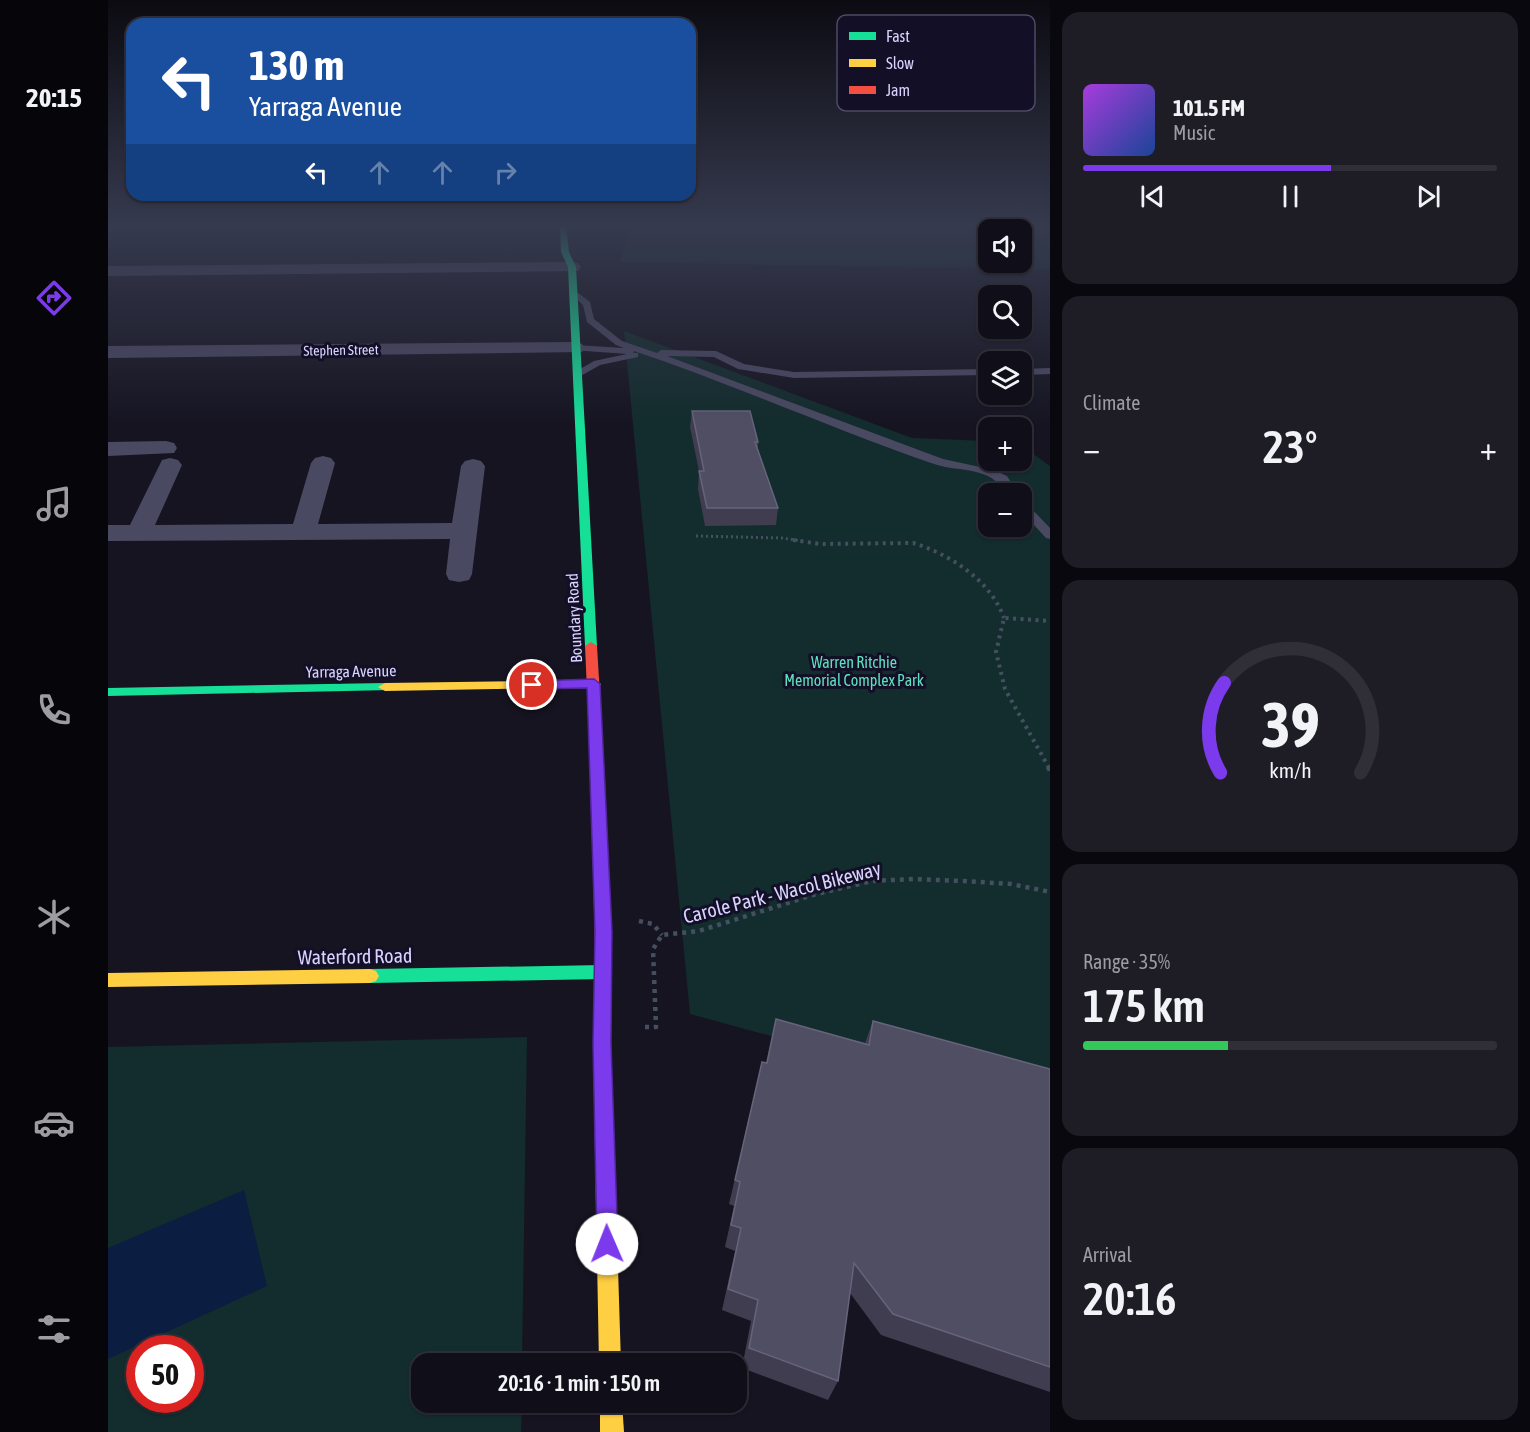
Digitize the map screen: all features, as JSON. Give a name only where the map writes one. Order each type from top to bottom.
[{"type":"main road","name":"Boundary Road","points":[[573,292],[594,684],[603,972],[602,1044],[610,1353]]},
{"type":"main road","name":"Yarraga Avenue","points":[[108,692],[594,684]]},
{"type":"main road","name":"Waterford Road","points":[[108,980],[603,972]]},
{"type":"main road","points":[[611,1413],[612,1432]]},
{"type":"street","name":"Stephen Street","points":[[108,352],[575,348]]},
{"type":"street","points":[[108,449],[168,456],[139,533]]},
{"type":"street","points":[[303,532],[323,463]]},
{"type":"street","points":[[459,574],[472,466]]},
{"type":"street","points":[[108,533],[464,531]]},
{"type":"lane","points":[[574,292],[587,304],[590,320],[619,343],[711,374],[940,462],[990,472],[1003,478],[1006,483]]},
{"type":"lane","points":[[575,348],[615,349],[644,353],[716,354],[741,367],[794,375],[978,372]]},
{"type":"lane","points":[[576,375],[597,363],[644,353]]},
{"type":"lane","points":[[1032,372],[1050,371]]},
{"type":"lane","points":[[1032,516],[1050,535]]},
{"type":"path","points":[[696,536],[782,538],[820,544],[913,543],[926,545],[950,560],[988,590],[1003,609],[1004,618],[996,652],[1005,689],[1050,771]]},
{"type":"path","points":[[1004,618],[1050,621]]},
{"type":"path","name":"Carole Park - Wacol Bikeway","points":[[662,934],[699,931],[813,895],[872,881],[914,879],[963,881],[1011,884],[1050,892]]},
{"type":"path","points":[[639,921],[650,922],[662,934],[653,949],[656,1027],[645,1027]]},
{"type":"green space","name":"Warren Ritchie Memorial Complex Park","points":[[624,331],[912,438],[978,441],[978,471],[1032,471],[1032,453],[1050,466],[1050,1112],[690,1014]]},
{"type":"green space","points":[[527,1037],[522,1353],[411,1353],[411,1413],[522,1413],[521,1432],[108,1432],[108,1047]]},
{"type":"water","points":[[244,1190],[267,1286],[160,1335],[126,1335],[126,1351],[108,1359],[108,1248]]},
{"type":"building","points":[[692,411],[750,411],[758,442],[755,442],[778,508],[707,508],[699,471],[704,471]]},
{"type":"building","points":[[776,1019],[869,1045],[873,1021],[1050,1069],[1050,1367],[893,1314],[854,1263],[838,1381],[749,1348],[758,1300],[728,1289],[741,1228],[731,1225],[740,1182],[735,1180],[762,1062],[767,1063]]},
{"type":"traffic: fast","points":[[573,292],[591,646]]},
{"type":"traffic: fast","points":[[108,692],[385,687]]},
{"type":"traffic: fast","points":[[370,976],[603,972]]},
{"type":"traffic: slow","points":[[385,687],[594,684]]},
{"type":"traffic: slow","points":[[603,958],[602,1044],[610,1353]]},
{"type":"traffic: slow","points":[[108,980],[370,976]]},
{"type":"traffic: slow","points":[[611,1413],[612,1432]]},
{"type":"traffic: jam","points":[[591,646],[598,779],[603,958]]},
{"type":"route","points":[[532,685],[594,684],[603,931],[602,1044],[607,1244]]}]
